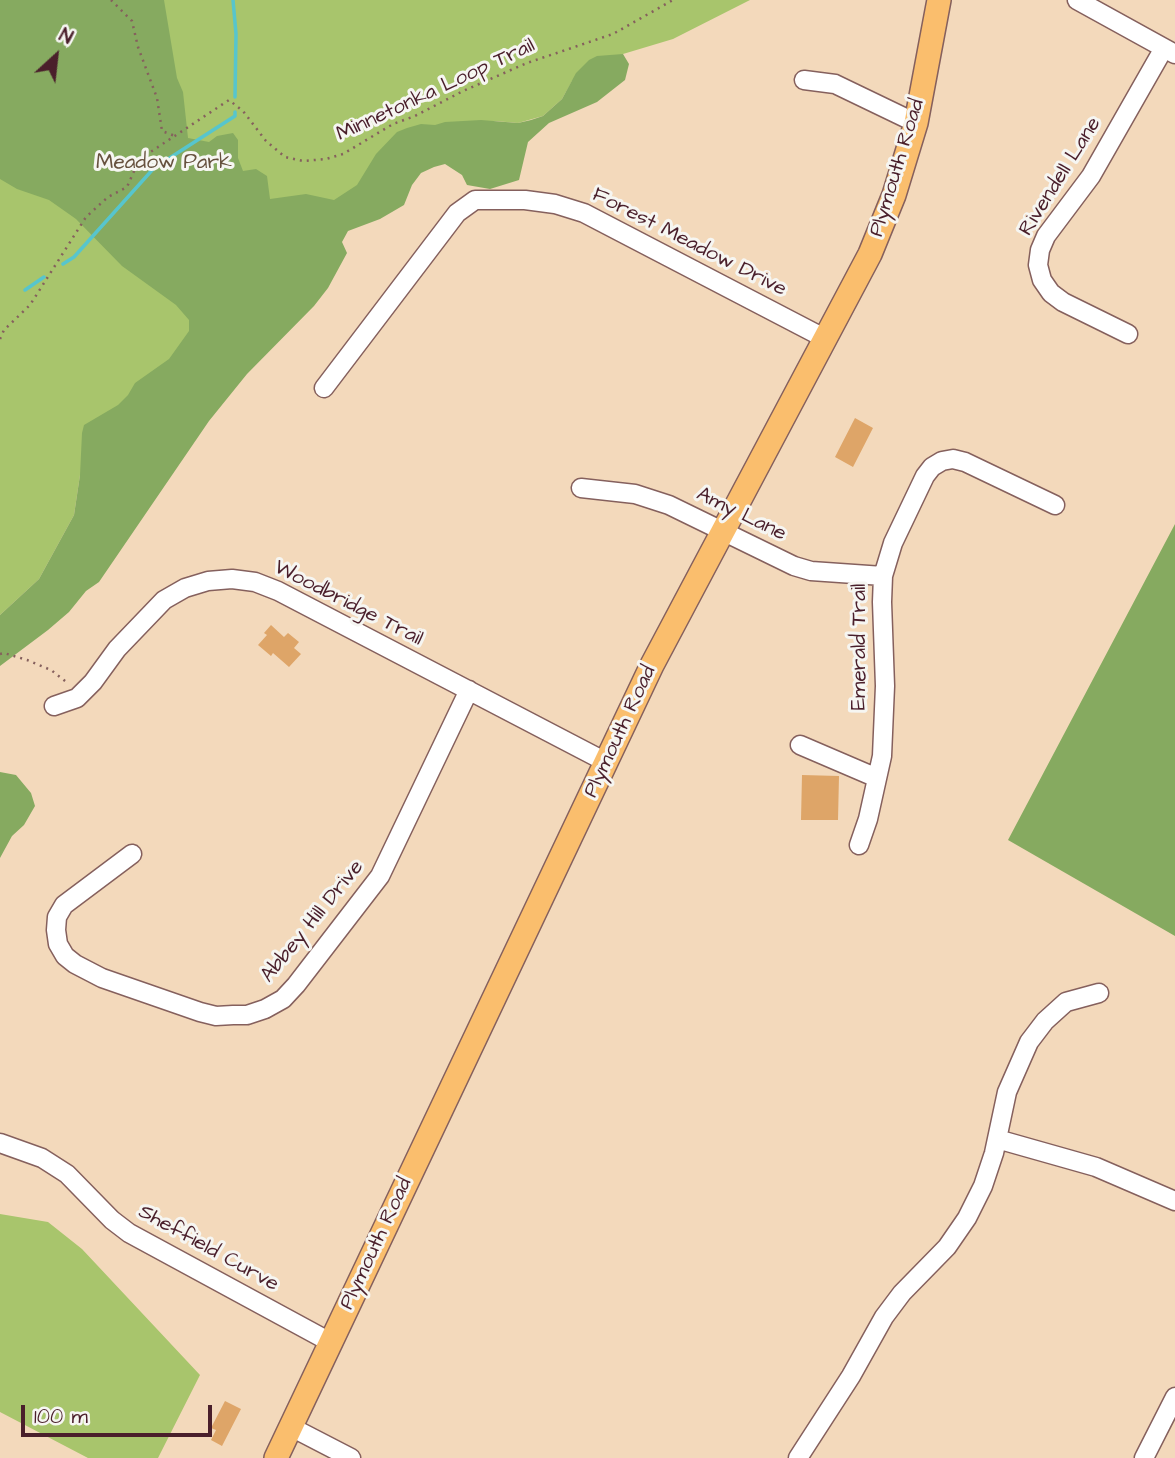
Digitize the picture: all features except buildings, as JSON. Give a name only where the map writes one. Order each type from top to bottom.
[{"type":"main road","name":"Plymouth Road","points":[[276,1458],[652,665],[870,254],[894,195],[916,122],[939,0]]},
{"type":"street","points":[[1077,0],[1169,51]]},
{"type":"street","name":"Rivendell Lane","points":[[1128,334],[1063,302],[1051,293],[1042,280],[1038,265],[1046,236],[1091,176],[1169,51]]},
{"type":"street","points":[[804,80],[835,84],[916,122]]},
{"type":"street","name":"Forest Meadow Drive","points":[[324,388],[457,213],[475,200],[525,200],[555,204],[584,213],[826,339]]},
{"type":"street","name":"Emerald Trail","points":[[859,845],[868,819],[882,756],[885,686],[883,576],[894,543],[925,476],[932,467],[953,459],[965,462],[1055,505]]},
{"type":"street","name":"Amy Lane","points":[[581,488],[635,494],[669,505],[794,566],[811,571],[883,576]]},
{"type":"street","name":"Woodbridge Trail","points":[[54,706],[77,698],[93,682],[117,649],[164,600],[185,588],[208,580],[232,579],[255,582],[278,591],[606,762]]},
{"type":"street","name":"Abbey Hill Drive","points":[[132,854],[64,905],[57,917],[56,930],[58,944],[65,956],[102,978],[200,1012],[216,1016],[265,1009],[283,999],[296,985],[380,876],[469,690]]},
{"type":"street","points":[[800,745],[877,778]]},
{"type":"street","points":[[798,1458],[851,1376],[884,1317],[902,1293],[947,1247],[967,1218],[983,1186],[1007,1092],[1029,1042],[1045,1021],[1066,1002],[1099,993]]},
{"type":"street","points":[[997,1139],[1096,1167],[1175,1201]]},
{"type":"street","name":"Sheffield Curve","points":[[0,1143],[42,1158],[67,1174],[129,1233],[330,1342]]},
{"type":"street","points":[[1145,1457],[1175,1397]]},
{"type":"street","points":[[291,1427],[351,1458]]},
{"type":"path","points":[[111,0],[132,21],[138,47],[158,97],[162,131],[175,136]]},
{"type":"path","name":"Minnetonka Loop Trail","points":[[0,339],[4,330],[30,305],[86,217],[108,197],[127,187],[135,169],[149,153],[229,100],[243,111],[266,141],[285,157],[303,161],[326,159],[343,154],[393,124],[527,63],[613,34],[673,0]]},
{"type":"path","points":[[0,654],[27,660],[51,670],[71,686],[77,698]]},
{"type":"green space","name":"Meadow Park","points":[[0,0],[750,0],[673,39],[623,54],[572,81],[562,99],[543,116],[518,123],[495,121],[416,163],[80,475],[74,515],[39,579],[0,615]]},
{"type":"green space","points":[[0,0],[164,0],[177,78],[183,92],[188,138],[209,142],[217,136],[233,133],[238,140],[238,158],[243,171],[256,169],[267,176],[270,199],[306,194],[334,200],[357,185],[376,154],[397,132],[421,124],[481,120],[518,123],[531,120],[543,116],[562,99],[576,73],[589,60],[597,56],[623,54],[629,64],[625,80],[597,102],[549,123],[528,142],[519,180],[490,189],[467,185],[462,175],[445,164],[434,167],[421,173],[412,185],[404,205],[380,219],[348,231],[342,242],[347,253],[328,288],[314,306],[247,374],[209,421],[99,582],[86,591],[69,612],[48,630],[0,666],[0,615],[39,579],[74,515],[84,425],[118,405],[135,383],[169,359],[189,331],[189,320],[176,305],[122,266],[76,219],[49,200],[17,189],[0,179]]},
{"type":"green space","points":[[1175,524],[1175,936],[1008,840]]},
{"type":"green space","points":[[0,772],[16,775],[31,793],[35,806],[24,825],[12,836],[0,858]]},
{"type":"green space","points":[[0,1214],[48,1222],[82,1249],[200,1375],[158,1458],[88,1458],[0,1412]]},
{"type":"waterway","points":[[233,0],[236,34],[235,97]]},
{"type":"waterway","points":[[63,264],[74,257],[154,168],[235,116],[235,112]]},
{"type":"waterway","points":[[25,290],[44,277]]}]
